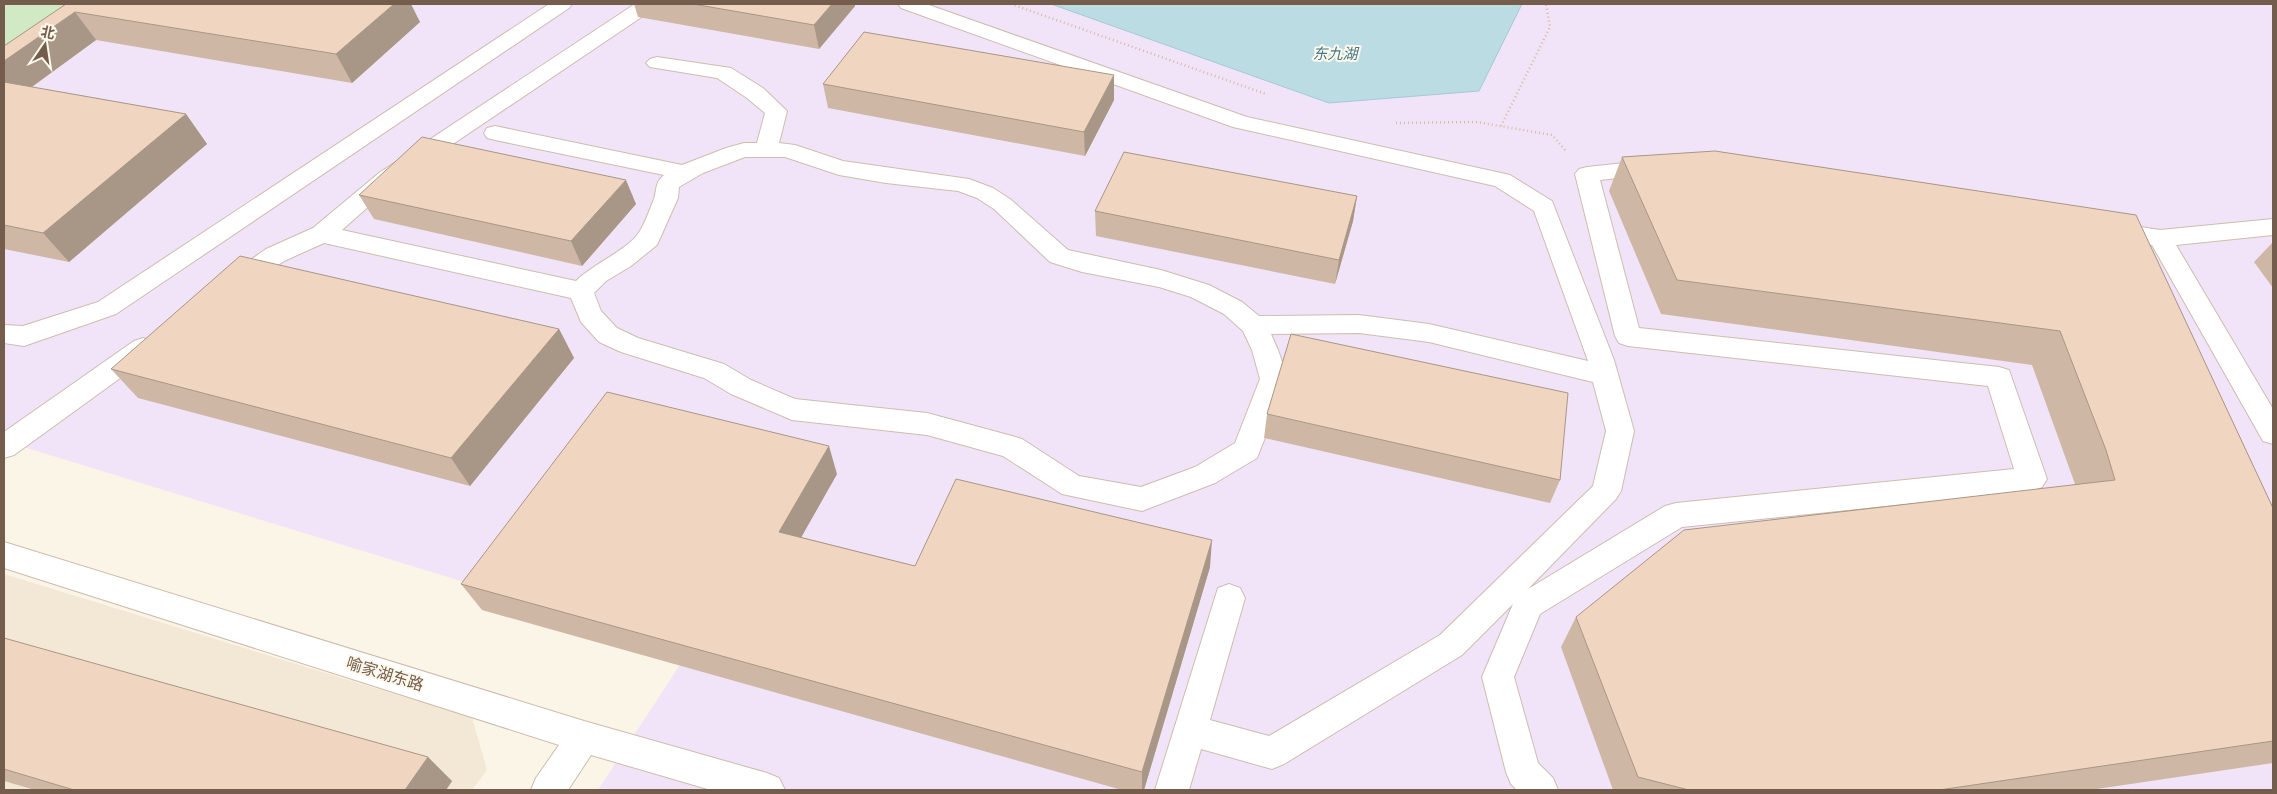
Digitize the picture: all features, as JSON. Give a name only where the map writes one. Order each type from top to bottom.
[{"type":"street","points":[[4,334],[24,336],[108,308],[562,4]]},
{"type":"street","points":[[218,295],[275,255],[322,234],[387,178],[648,4]]},
{"type":"street","points":[[908,4],[1241,122],[1502,180],[1544,208],[1605,375],[1620,431],[1606,491],[1451,646],[1272,753],[1190,730]]},
{"type":"street","points":[[657,63],[722,73],[755,92],[776,111],[766,150]]},
{"type":"street","points":[[495,133],[683,172]]},
{"type":"street","points":[[744,150],[787,150],[839,168],[886,176],[961,184],[985,193],[1002,204],[1059,256],[1082,263],[1161,279],[1200,291],[1233,308],[1253,325],[1265,350],[1274,378],[1247,450],[1205,475],[1142,499],[1072,486],[1012,447],[927,424],[792,409],[741,387],[714,371],[687,361],[630,345],[608,335],[590,315],[581,291],[597,275],[622,260],[648,239],[666,198],[668,184],[683,172],[718,157],[744,150]]},
{"type":"street","points":[[1540,790],[1523,772],[1498,676],[1528,605],[1676,515],[2032,479],[1999,377],[1628,336],[1587,174],[1673,166]]},
{"type":"street","points":[[2082,226],[2160,238],[2273,227]]},
{"type":"street","points":[[322,234],[581,291]]},
{"type":"street","points":[[2160,238],[2273,433]]},
{"type":"street","points":[[258,266],[285,273]]},
{"type":"street","points":[[1253,325],[1359,324],[1429,333],[1605,375]]},
{"type":"street","points":[[4,447],[163,334]]},
{"type":"street","name":"喻家湖东路","points":[[4,555],[584,737],[767,790]]},
{"type":"street","points":[[1172,790],[1229,598]]},
{"type":"street","points":[[548,790],[584,737]]},
{"type":"path","points":[[1011,4],[1272,96]]},
{"type":"path","points":[[1501,126],[1550,27],[1546,4]]},
{"type":"path","points":[[1391,123],[1477,122],[1552,135],[1587,174]]},
{"type":"shaded area","points":[[4,4],[2273,4],[2273,790],[598,790],[689,651],[4,441]]},
{"type":"shaded area","points":[[4,574],[472,718],[487,770],[472,790],[4,790]]},
{"type":"green space","points":[[9,4],[68,4],[4,48],[4,6]]},
{"type":"water","name":"东九湖","points":[[1051,4],[1522,4],[1479,91],[1329,103]]},
{"type":"building","points":[[66,4],[394,4],[336,54],[75,12],[4,61],[4,46]]},
{"type":"building","points":[[693,4],[832,4],[814,25]]},
{"type":"building","points":[[864,32],[1114,75],[1084,132],[823,84]]},
{"type":"building","points":[[4,82],[186,114],[43,233],[4,225]]},
{"type":"building","points":[[422,137],[626,180],[571,241],[359,195]]},
{"type":"building","points":[[1715,151],[2136,215],[2273,508],[2273,741],[1939,790],[1689,790],[1638,777],[1576,617],[1684,530],[2115,480],[2106,450],[2060,331],[1677,280],[1622,157]]},
{"type":"building","points":[[1124,152],[1357,196],[1339,260],[1095,211]]},
{"type":"building","points":[[240,256],[559,329],[451,458],[111,369]]},
{"type":"building","points":[[1291,334],[1568,393],[1560,480],[1267,414]]},
{"type":"building","points":[[607,392],[829,446],[779,532],[915,566],[956,479],[1212,540],[1142,772],[461,584]]},
{"type":"building","points":[[4,638],[428,757],[405,790],[74,790],[4,769]]}]
